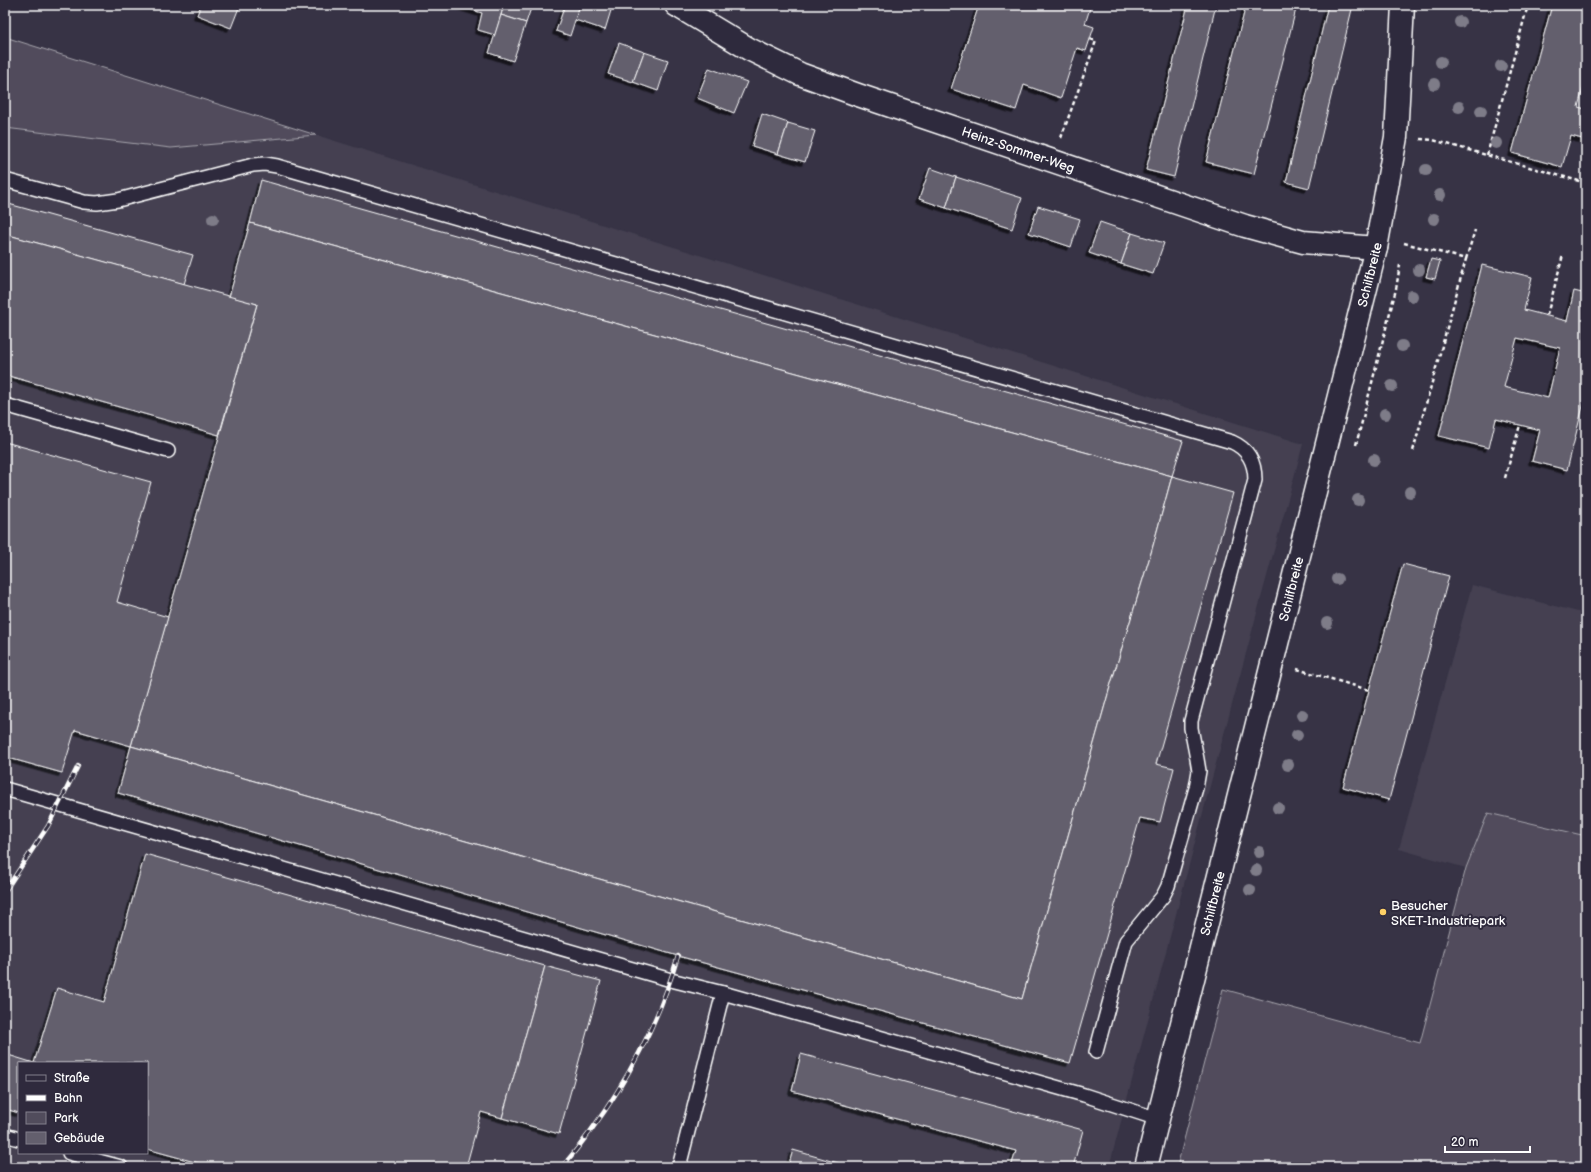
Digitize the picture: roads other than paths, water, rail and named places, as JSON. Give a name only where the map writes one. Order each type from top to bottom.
[{"type":"main road","name":"Heinz-Sommer-Weg","points":[[676,5],[749,49],[800,74],[858,96],[1245,226],[1303,242],[1376,248]]},
{"type":"main road","name":"Schilfbreite","points":[[1146,1167],[1376,248],[1396,137],[1403,5]]},
{"type":"lane","points":[[5,180],[77,200],[97,203],[118,200],[253,165],[265,164],[277,166],[1209,435],[1232,442],[1242,448],[1251,459],[1255,480],[1191,721],[1191,728],[1199,766],[1196,788],[1166,891],[1126,941],[1096,1052]]},
{"type":"lane","points":[[5,405],[168,451]]},
{"type":"lane","points":[[5,789],[671,980],[723,993],[1084,1095],[1158,1119]]},
{"type":"lane","points":[[679,1167],[723,993]]},
{"type":"lane","points":[[5,1136],[18,1139]]},
{"type":"lane","points":[[73,1154],[121,1167]]},
{"type":"railway","points":[[5,891],[48,826],[78,766]]},
{"type":"railway","points":[[562,1167],[599,1119],[631,1068],[658,1013],[678,956]]},
{"type":"place","name":"Besucher SKET-Industriepark","points":[[1383,912]]}]
